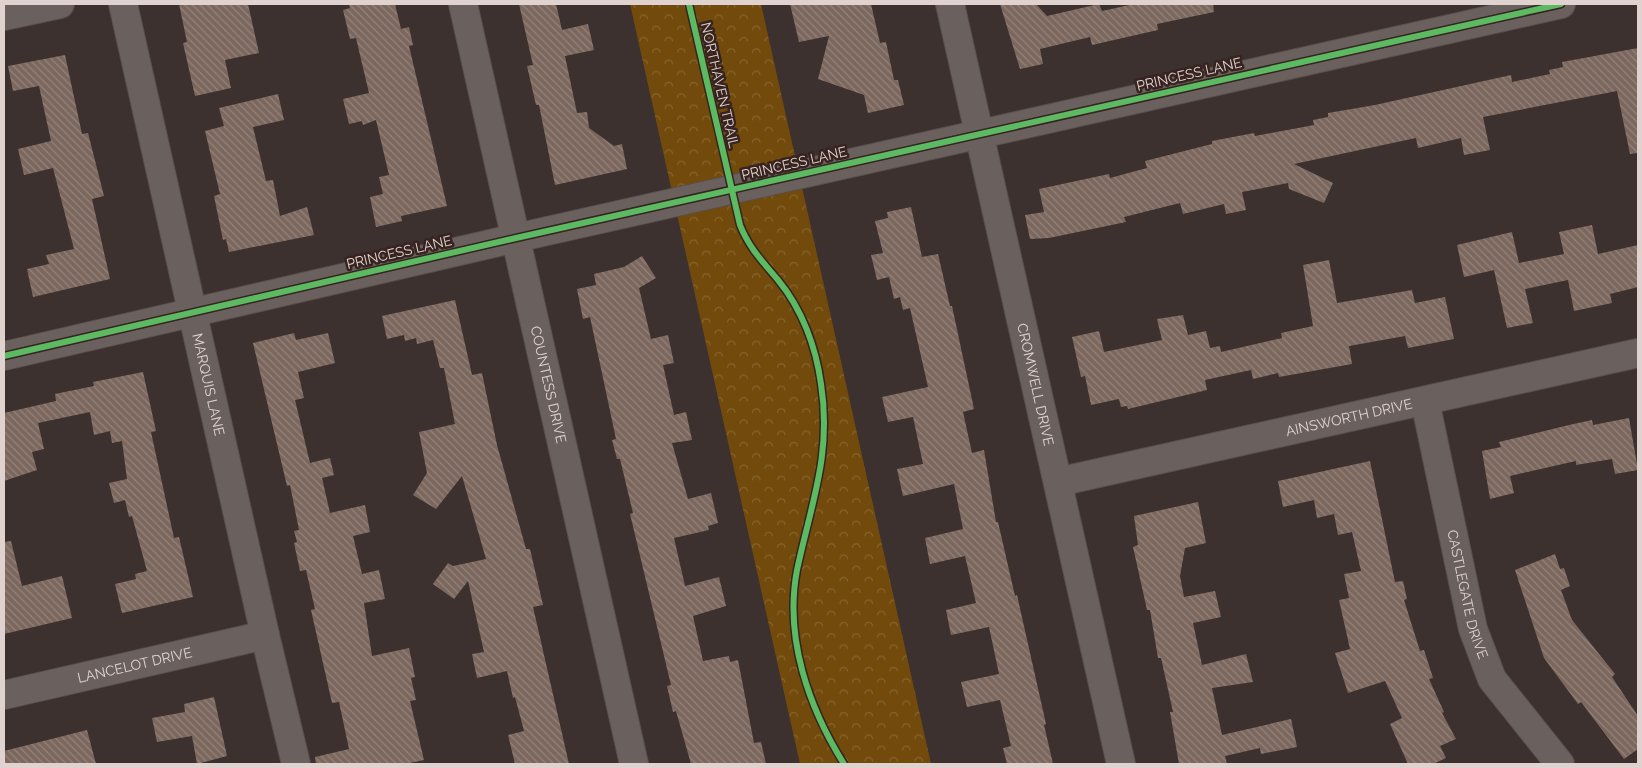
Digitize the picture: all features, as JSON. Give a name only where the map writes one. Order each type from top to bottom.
[{"type":"street","points":[[4,16],[60,4]]},
{"type":"street","name":"MARQUIS LANE","points":[[123,4],[265,635],[296,764]]},
{"type":"street","name":"COUNTESS DRIVE","points":[[463,4],[634,764]]},
{"type":"street","name":"CROMWELL DRIVE","points":[[950,4],[1122,764]]},
{"type":"street","name":"PRINCESS LANE","points":[[4,356],[192,311],[1560,4]]},
{"type":"street","name":"AINSWORTH DRIVE","points":[[1058,482],[1638,353]]},
{"type":"street","name":"CASTLEGATE DRIVE","points":[[1425,401],[1474,629],[1492,679],[1560,764]]},
{"type":"street","name":"LANCELOT DRIVE","points":[[4,695],[265,635]]},
{"type":"green space","points":[[630,4],[761,4],[931,764],[800,764]]},
{"type":"building","points":[[179,4],[248,4],[259,53],[225,60],[231,88],[195,96],[183,43],[187,42]]},
{"type":"building","points":[[349,4],[395,4],[401,29],[409,27],[413,45],[409,46],[447,206],[401,216],[402,221],[376,227],[370,197],[383,194],[379,177],[389,175],[376,120],[363,125],[362,121],[349,124],[343,99],[369,93],[356,38],[350,39],[343,10],[350,8]]},
{"type":"building","points":[[519,4],[556,4],[562,30],[588,24],[594,50],[565,56],[577,113],[587,112],[589,128],[614,146],[622,144],[627,169],[555,185],[539,105],[536,105],[527,66],[533,65]]},
{"type":"building","points":[[790,4],[871,4],[880,43],[886,42],[894,80],[898,80],[904,105],[868,113],[864,95],[818,79],[829,36],[799,42]]},
{"type":"building","points":[[1000,4],[1036,4],[1047,16],[1099,4],[1102,11],[1134,4],[1213,4],[1214,12],[1157,24],[1158,30],[1092,45],[1090,37],[1040,49],[1043,64],[1020,69]]},
{"type":"building","points":[[1638,48],[1638,153],[1630,154],[1617,91],[1483,117],[1490,150],[1464,155],[1461,138],[1418,148],[1416,138],[1294,164],[1333,183],[1324,203],[1289,189],[1288,183],[1242,192],[1246,210],[1226,214],[1224,204],[1183,214],[1180,203],[1124,217],[1126,222],[1049,238],[1030,239],[1025,215],[1044,212],[1039,189],[1109,174],[1110,178],[1147,168],[1145,161],[1212,144],[1212,141],[1254,133],[1255,136],[1314,125],[1313,120],[1328,117],[1328,113],[1375,105],[1511,75],[1512,82],[1550,74],[1549,70],[1563,67],[1562,62]]},
{"type":"building","points":[[65,55],[82,134],[88,133],[104,196],[92,199],[110,279],[33,297],[27,269],[49,264],[46,255],[74,249],[53,168],[24,175],[18,149],[51,141],[39,86],[13,91],[8,66]]},
{"type":"building","points":[[278,94],[284,120],[253,127],[266,181],[273,180],[280,216],[307,207],[314,235],[229,252],[226,239],[223,240],[214,196],[220,194],[205,131],[224,126],[219,108]]},
{"type":"building","points":[[911,207],[922,257],[938,254],[950,306],[952,306],[974,409],[963,412],[972,453],[984,450],[996,522],[998,522],[1015,596],[1017,595],[1053,764],[1007,764],[1003,748],[1011,746],[1000,700],[967,707],[961,682],[999,674],[989,627],[951,635],[946,610],[976,603],[965,556],[930,564],[925,538],[963,529],[954,484],[903,496],[897,469],[923,464],[913,417],[888,422],[882,397],[928,387],[910,308],[903,310],[900,297],[894,299],[889,277],[877,280],[871,255],[883,253],[875,221],[888,218],[887,212]]},
{"type":"building","points":[[1592,225],[1598,254],[1638,245],[1638,287],[1610,294],[1612,303],[1574,311],[1568,280],[1525,289],[1533,323],[1507,328],[1494,270],[1464,277],[1457,245],[1512,232],[1519,263],[1564,254],[1559,232]]},
{"type":"building","points":[[642,256],[656,278],[639,288],[651,339],[668,335],[674,363],[663,365],[674,415],[686,412],[692,440],[672,443],[688,499],[711,493],[718,523],[708,526],[709,530],[674,538],[685,586],[719,577],[726,606],[693,616],[703,661],[729,656],[730,662],[738,660],[754,743],[761,742],[766,764],[691,764],[676,711],[673,712],[667,686],[671,685],[630,514],[633,513],[620,459],[617,459],[612,440],[616,439],[590,317],[583,319],[577,289],[596,285],[594,274],[624,267]]},
{"type":"building","points":[[1329,260],[1337,303],[1412,290],[1415,303],[1445,297],[1454,339],[1408,348],[1405,336],[1349,346],[1352,364],[1279,377],[1278,373],[1253,379],[1251,370],[1205,380],[1207,390],[1128,409],[1127,406],[1121,407],[1119,399],[1091,405],[1085,376],[1081,377],[1072,337],[1099,331],[1104,352],[1162,340],[1157,319],[1183,315],[1188,335],[1206,331],[1210,348],[1220,346],[1221,352],[1282,338],[1281,333],[1313,326],[1303,265]]},
{"type":"building","points":[[455,300],[472,375],[482,373],[497,445],[526,549],[530,549],[543,605],[533,607],[569,764],[515,764],[508,735],[524,731],[515,697],[513,698],[507,671],[477,678],[472,654],[484,652],[468,581],[454,599],[433,584],[448,563],[453,566],[486,559],[462,476],[436,509],[413,495],[427,473],[419,432],[455,424],[444,368],[440,368],[433,340],[417,344],[416,338],[405,341],[404,335],[387,339],[382,316]]},
{"type":"building","points":[[294,333],[296,340],[328,333],[335,363],[298,372],[304,398],[295,400],[310,463],[330,458],[334,475],[322,478],[330,513],[365,505],[370,532],[353,536],[362,574],[379,570],[385,599],[364,603],[372,656],[409,648],[415,677],[411,678],[416,700],[410,701],[424,760],[405,764],[316,764],[315,757],[349,749],[339,702],[332,703],[311,610],[315,609],[306,570],[300,571],[294,543],[297,542],[294,531],[299,530],[290,485],[287,486],[253,343]]},
{"type":"building","points":[[143,372],[156,431],[151,432],[174,538],[179,537],[193,597],[122,613],[115,584],[136,579],[135,574],[147,571],[132,516],[129,517],[125,500],[114,503],[109,483],[127,479],[122,441],[112,443],[110,431],[94,435],[90,412],[38,423],[44,449],[32,452],[37,470],[4,481],[4,413],[56,401],[55,394],[94,386],[93,382]]},
{"type":"building","points":[[1629,418],[1638,470],[1615,474],[1612,459],[1576,465],[1576,461],[1510,476],[1514,493],[1490,499],[1482,451],[1501,447],[1499,442],[1569,425],[1592,420],[1593,425]]},
{"type":"building","points":[[1370,461],[1395,582],[1403,581],[1407,599],[1404,600],[1420,651],[1424,650],[1433,678],[1429,679],[1444,712],[1442,713],[1456,739],[1440,746],[1446,758],[1433,764],[1408,764],[1390,724],[1402,718],[1385,681],[1348,693],[1335,653],[1350,649],[1339,600],[1349,598],[1344,574],[1361,571],[1352,532],[1338,535],[1334,514],[1317,518],[1314,500],[1283,507],[1278,481]]},
{"type":"building","points":[[1198,502],[1206,543],[1185,548],[1180,576],[1184,597],[1215,591],[1221,617],[1193,623],[1202,665],[1246,654],[1253,682],[1212,688],[1222,735],[1291,719],[1297,747],[1261,754],[1260,748],[1225,756],[1227,764],[1179,764],[1170,712],[1173,712],[1161,658],[1158,658],[1150,610],[1147,610],[1133,547],[1138,545],[1134,516]]},
{"type":"building","points":[[11,541],[22,586],[62,576],[72,618],[4,634],[4,542]]},
{"type":"building","points":[[1555,554],[1560,569],[1564,568],[1570,586],[1561,590],[1572,620],[1615,674],[1612,677],[1638,716],[1638,749],[1624,759],[1581,702],[1578,704],[1544,658],[1515,570]]},
{"type":"building","points":[[214,697],[227,756],[197,764],[192,736],[157,742],[152,718],[185,712],[184,704]]},
{"type":"building","points":[[87,730],[96,764],[4,764],[4,751]]},
{"type":"cycle path","name":"NORTHAVEN TRAIL","points":[[689,4],[740,225],[752,248],[787,291],[794,303],[812,342],[819,370],[824,409],[822,456],[814,501],[797,570],[794,621],[802,671],[810,696],[820,720],[844,764]]},
{"type":"cycle path","points":[[4,356],[516,238],[1561,4]]}]
